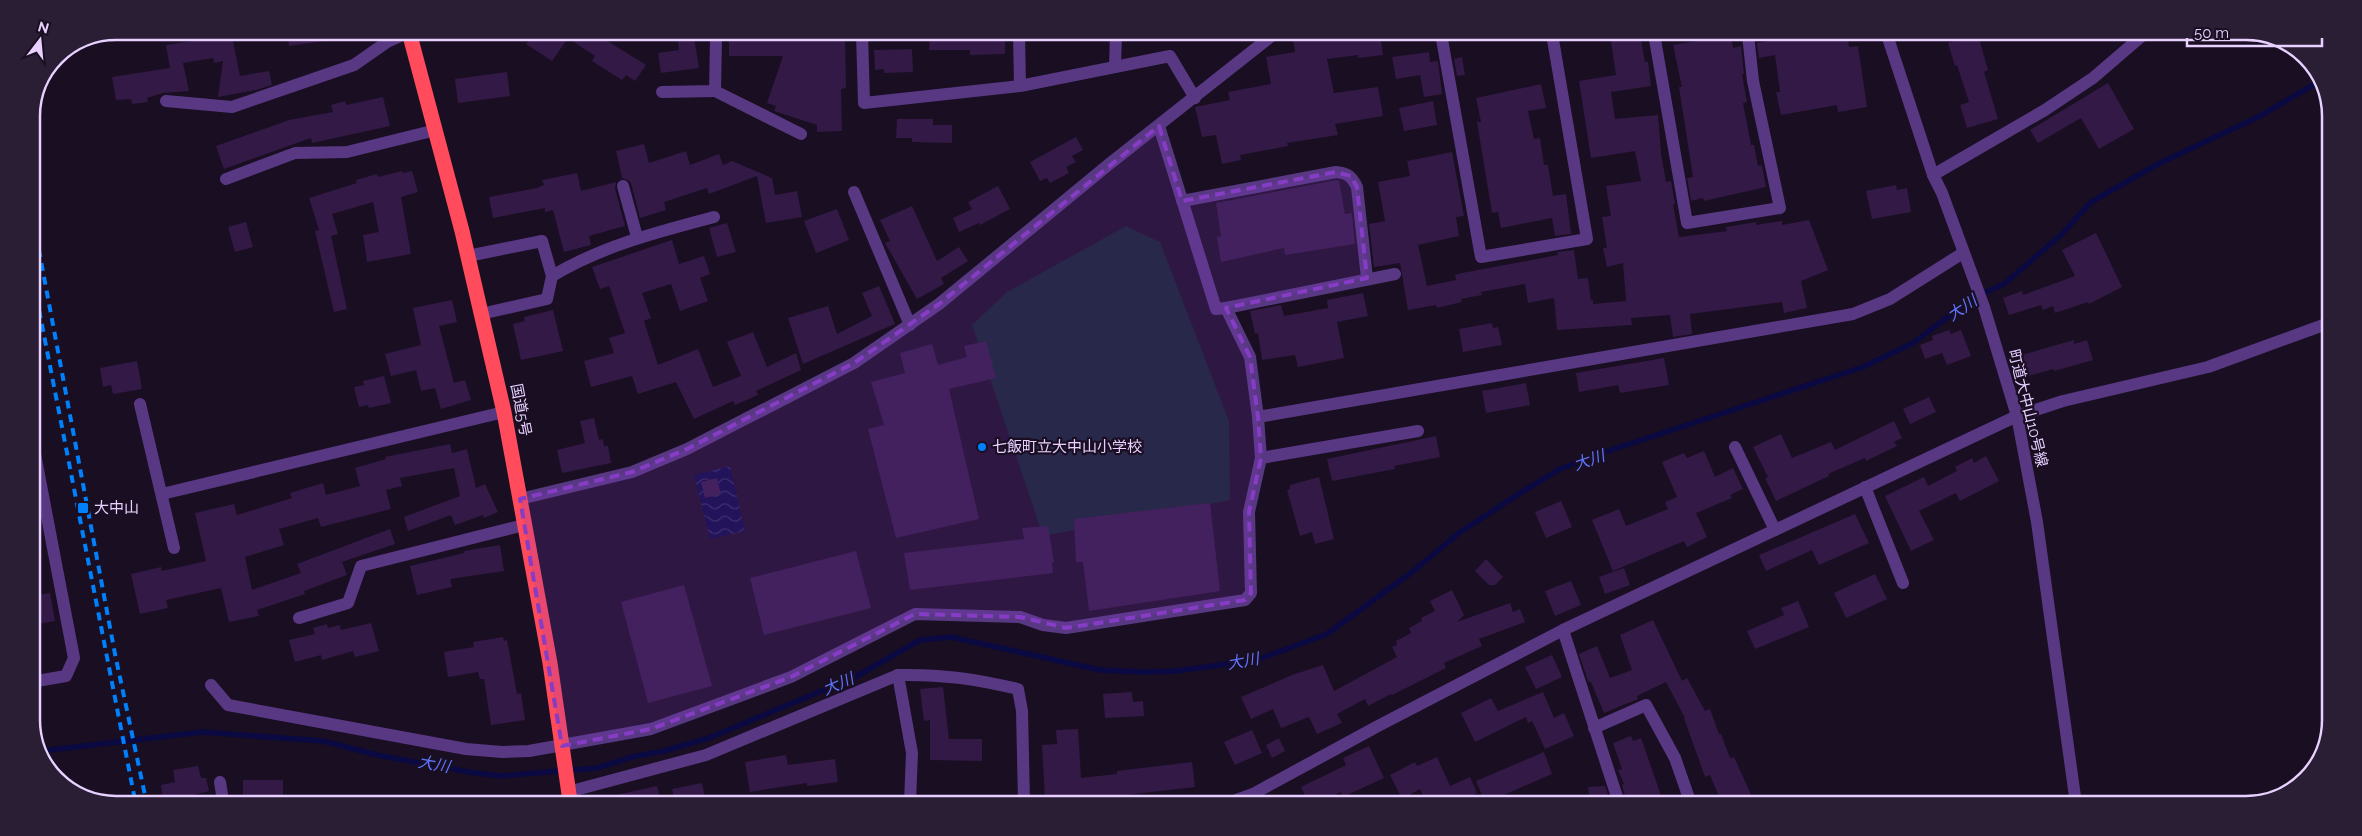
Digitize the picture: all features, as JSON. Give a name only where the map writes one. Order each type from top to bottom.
[{"type":"highway","name":"国道5号","points":[[411,40],[468,256],[504,412],[550,663],[568,792]]},
{"type":"street","points":[[166,101],[232,106],[354,65],[391,40]]},
{"type":"street","points":[[715,91],[716,40]]},
{"type":"street","points":[[862,40],[864,103],[1020,86],[1170,56],[1195,98]]},
{"type":"street","points":[[1019,40],[1020,86]]},
{"type":"street","points":[[1115,67],[1116,40]]},
{"type":"street","points":[[520,499],[632,472],[686,449],[854,363],[939,304],[1108,165],[1267,40]]},
{"type":"street","points":[[1442,40],[1481,257],[1587,239],[1553,40]]},
{"type":"street","points":[[1655,40],[1687,223],[1780,208],[1752,81],[1748,40]]},
{"type":"street","name":"町道大中山10号線","points":[[1889,40],[1933,175],[1942,192],[1984,307],[2017,416],[2037,522],[2075,796]]},
{"type":"street","points":[[1933,175],[2045,110],[2093,78],[2138,40]]},
{"type":"street","points":[[662,92],[715,91],[801,134]]},
{"type":"street","points":[[1159,126],[1216,309],[1367,278],[1396,274]]},
{"type":"street","points":[[226,179],[295,152],[347,152],[436,130]]},
{"type":"street","points":[[1182,201],[1343,172],[1351,176],[1357,187],[1367,278]]},
{"type":"street","points":[[623,186],[637,237]]},
{"type":"street","points":[[854,192],[910,325]]},
{"type":"street","points":[[552,276],[580,259],[637,237],[714,217]]},
{"type":"street","points":[[468,256],[542,240],[552,276],[547,299],[481,314]]},
{"type":"street","points":[[1258,417],[1853,314],[1890,298],[1963,253]]},
{"type":"street","points":[[211,685],[228,704],[409,740],[466,749],[502,752],[563,751],[651,729],[791,677],[915,614],[1020,617],[1066,628],[1245,600],[1251,593],[1249,512],[1261,458],[1250,357],[1226,308]]},
{"type":"street","points":[[1247,796],[1563,630],[2017,416],[2063,401],[2208,367],[2322,326]]},
{"type":"street","points":[[140,404],[174,548]]},
{"type":"street","points":[[162,494],[504,412]]},
{"type":"street","points":[[1261,458],[1418,431]]},
{"type":"street","points":[[1735,447],[1775,530]]},
{"type":"street","points":[[40,480],[74,658],[66,676],[40,681]]},
{"type":"street","points":[[1865,487],[1903,583]]},
{"type":"street","points":[[299,618],[348,603],[361,566],[524,525]]},
{"type":"street","points":[[1563,630],[1616,796]]},
{"type":"street","points":[[568,792],[706,755],[898,676],[928,674],[968,678],[1018,690],[1022,711],[1024,796]]},
{"type":"street","points":[[898,676],[912,753],[910,796]]},
{"type":"street","points":[[1594,728],[1646,705],[1675,758],[1688,796]]},
{"type":"street","points":[[220,782],[222,796]]},
{"type":"highlighted area","points":[[1159,126],[1182,201],[1336,172],[1351,176],[1357,187],[1367,278],[1226,308],[1250,357],[1261,458],[1249,512],[1251,593],[1245,600],[1066,628],[1020,617],[915,614],[791,677],[651,729],[562,746],[520,499],[632,472],[687,449],[854,363],[939,304]]},
{"type":"shaded area","points":[[1126,226],[1160,242],[1229,421],[1230,500],[1043,536],[972,325],[1007,292]]},
{"type":"water","points":[[730,466],[745,531],[710,539],[694,475]]},
{"type":"building","points":[[199,40],[233,40],[240,76],[269,71],[272,85],[218,97],[223,61],[214,63],[213,58],[183,63],[189,91],[163,93],[147,98],[148,102],[132,104],[131,99],[116,100],[112,77],[170,68],[166,45]]},
{"type":"building","points":[[288,40],[331,40],[289,46]]},
{"type":"building","points":[[529,40],[567,40],[552,61],[526,44]]},
{"type":"building","points":[[571,40],[606,40],[646,65],[635,81],[626,75],[622,80],[592,61],[595,56]]},
{"type":"building","points":[[678,40],[694,40],[699,68],[661,73],[658,53],[679,50]]},
{"type":"building","points":[[729,40],[845,40],[846,88],[841,89],[842,131],[817,132],[817,125],[774,111],[776,106],[767,103],[783,56],[729,56]]},
{"type":"building","points":[[930,40],[1005,40],[1005,54],[970,55],[970,50],[929,50]]},
{"type":"building","points":[[1293,40],[1381,40],[1383,55],[1358,58],[1358,55],[1327,59],[1334,93],[1378,87],[1383,116],[1335,124],[1338,135],[1287,143],[1288,146],[1240,155],[1241,160],[1222,164],[1216,135],[1202,137],[1195,107],[1230,100],[1228,92],[1271,84],[1266,57],[1295,52]]},
{"type":"building","points":[[1611,40],[1641,40],[1645,62],[1648,62],[1651,86],[1611,92],[1615,119],[1658,115],[1661,153],[1666,182],[1671,181],[1679,237],[1727,231],[1726,227],[1756,222],[1756,225],[1782,221],[1782,225],[1809,220],[1828,270],[1801,281],[1807,308],[1784,313],[1782,302],[1690,314],[1692,334],[1673,337],[1670,315],[1631,318],[1632,325],[1557,330],[1554,298],[1528,303],[1525,284],[1481,292],[1482,295],[1461,299],[1462,302],[1437,308],[1436,305],[1408,310],[1400,263],[1374,267],[1369,224],[1385,221],[1378,182],[1410,176],[1407,161],[1452,152],[1464,216],[1456,217],[1459,236],[1418,245],[1427,286],[1456,280],[1455,275],[1462,273],[1558,255],[1557,252],[1574,250],[1578,279],[1588,278],[1593,304],[1626,301],[1623,263],[1607,267],[1603,248],[1607,248],[1602,217],[1611,216],[1606,186],[1641,181],[1635,151],[1591,158],[1579,81],[1616,75]]},
{"type":"building","points":[[1702,40],[1732,40],[1733,48],[1741,46],[1744,74],[1742,74],[1747,102],[1743,103],[1751,145],[1754,145],[1758,166],[1762,165],[1766,187],[1704,201],[1703,198],[1691,201],[1687,178],[1693,177],[1679,87],[1682,87],[1673,45]]},
{"type":"building","points":[[1774,40],[1848,40],[1849,47],[1858,46],[1867,107],[1838,112],[1837,105],[1781,115],[1776,92],[1780,92],[1775,55],[1759,58],[1757,43]]},
{"type":"building","points":[[1958,40],[1979,40],[1988,70],[1984,72],[1998,119],[1967,128],[1960,105],[1969,102],[1948,43]]},
{"type":"building","points":[[912,49],[913,72],[884,73],[884,69],[875,70],[874,50]]},
{"type":"building","points":[[1429,52],[1430,62],[1438,61],[1442,94],[1424,97],[1420,75],[1396,79],[1392,57]]},
{"type":"building","points":[[1462,57],[1465,75],[1457,76],[1454,59]]},
{"type":"building","points":[[507,72],[510,96],[458,103],[455,79]]},
{"type":"building","points":[[2108,83],[2134,129],[2099,149],[2081,118],[2038,143],[2030,130]]},
{"type":"building","points":[[1541,84],[1546,108],[1528,111],[1534,139],[1540,138],[1544,165],[1548,165],[1553,196],[1566,194],[1571,234],[1555,236],[1552,218],[1501,228],[1498,212],[1492,213],[1477,122],[1481,122],[1476,98]]},
{"type":"building","points":[[383,97],[390,126],[312,143],[311,138],[224,169],[216,146],[289,120],[333,112],[331,105],[345,101],[346,105]]},
{"type":"building","points":[[1433,101],[1437,125],[1404,131],[1399,108]]},
{"type":"building","points":[[897,119],[933,119],[933,125],[952,125],[952,143],[912,142],[912,138],[896,138]]},
{"type":"building","points":[[1076,137],[1083,150],[1072,156],[1076,162],[1066,167],[1069,173],[1050,183],[1047,178],[1040,181],[1030,162]]},
{"type":"building","points":[[644,144],[649,163],[686,151],[690,165],[719,154],[723,165],[732,161],[772,178],[775,195],[797,191],[802,217],[766,223],[757,176],[709,194],[707,188],[664,202],[666,210],[640,218],[631,183],[622,178],[616,151]]},
{"type":"building","points":[[402,171],[403,173],[412,171],[418,192],[401,197],[411,254],[367,262],[363,235],[379,232],[373,202],[332,214],[338,234],[331,236],[347,309],[334,312],[315,231],[319,230],[309,198],[357,183],[356,180],[377,174],[378,177]]},
{"type":"building","points":[[577,173],[581,191],[616,182],[615,188],[625,226],[589,236],[591,245],[564,252],[553,210],[545,212],[545,208],[493,218],[489,197],[537,188],[544,185],[542,180]]},
{"type":"building","points":[[1336,180],[1339,181],[1345,214],[1352,213],[1355,244],[1285,255],[1284,248],[1221,262],[1217,237],[1221,236],[1216,203]]},
{"type":"building","points":[[1896,185],[1897,190],[1907,188],[1911,212],[1872,219],[1866,191]]},
{"type":"building","points":[[998,186],[1010,209],[980,225],[979,223],[959,232],[953,218],[972,209],[968,202]]},
{"type":"building","points":[[912,206],[937,261],[959,247],[968,261],[941,278],[944,284],[917,299],[885,243],[890,241],[880,220]]},
{"type":"building","points":[[837,209],[849,240],[816,253],[804,221]]},
{"type":"building","points":[[246,222],[253,247],[235,252],[228,227]]},
{"type":"building","points":[[727,223],[736,252],[717,257],[709,228]]},
{"type":"building","points":[[2096,233],[2122,287],[2089,304],[2088,302],[2055,313],[2053,306],[2043,310],[2041,305],[2009,315],[2003,298],[2022,291],[2023,295],[2075,276],[2062,250]]},
{"type":"building","points":[[672,240],[679,264],[704,256],[710,274],[700,278],[708,301],[680,311],[671,284],[642,293],[651,318],[644,321],[658,365],[698,349],[713,387],[741,376],[727,342],[753,332],[767,367],[796,353],[801,370],[756,391],[758,395],[735,405],[733,401],[694,419],[676,382],[638,394],[632,376],[591,387],[584,361],[614,353],[609,338],[625,333],[609,286],[600,289],[592,267]]},
{"type":"building","points":[[879,286],[895,324],[803,364],[788,318],[828,306],[837,334],[872,316],[862,293]]},
{"type":"building","points":[[1363,293],[1368,316],[1337,322],[1344,358],[1298,367],[1295,355],[1262,360],[1258,333],[1255,334],[1250,311],[1281,305],[1284,316],[1328,308],[1327,300]]},
{"type":"building","points":[[452,300],[457,322],[439,326],[454,383],[465,380],[471,400],[441,409],[435,388],[421,391],[416,370],[391,376],[385,354],[421,345],[413,308]]},
{"type":"building","points":[[553,310],[563,351],[521,360],[513,324],[525,321],[524,317]]},
{"type":"building","points":[[1492,323],[1493,328],[1498,327],[1502,345],[1463,352],[1459,329]]},
{"type":"building","points":[[1949,330],[1951,334],[1961,330],[1971,356],[1947,365],[1942,353],[1925,359],[1920,345],[1933,340],[1932,336]]},
{"type":"building","points":[[2074,340],[2074,344],[2087,340],[2093,360],[2028,376],[2022,355]]},
{"type":"building","points":[[986,341],[996,378],[949,389],[979,519],[896,538],[868,429],[884,425],[871,382],[905,373],[900,353],[932,344],[938,365],[967,357],[964,346]]},
{"type":"building","points":[[1664,358],[1669,385],[1620,393],[1618,385],[1579,392],[1576,373]]},
{"type":"building","points":[[137,361],[142,389],[113,394],[111,385],[103,387],[100,368]]},
{"type":"building","points":[[384,376],[391,403],[369,408],[368,405],[359,407],[354,387],[364,385],[363,381]]},
{"type":"building","points":[[1526,383],[1530,405],[1486,413],[1482,391]]},
{"type":"building","points":[[1929,397],[1936,412],[1910,424],[1903,409]]},
{"type":"building","points":[[594,418],[599,440],[603,439],[604,446],[608,446],[611,463],[562,473],[557,450],[585,443],[580,421]]},
{"type":"building","points":[[1894,421],[1902,438],[1894,442],[1897,446],[1866,461],[1865,458],[1828,474],[1829,476],[1776,501],[1765,478],[1768,477],[1753,447],[1781,434],[1792,458],[1831,442],[1835,450]]},
{"type":"building","points":[[1436,436],[1440,457],[1394,466],[1395,469],[1332,481],[1327,459]]},
{"type":"building","points":[[450,444],[452,453],[467,449],[476,488],[485,484],[498,512],[484,518],[483,515],[455,525],[451,515],[408,531],[404,517],[460,496],[454,468],[400,478],[402,486],[386,490],[391,509],[321,527],[318,518],[279,529],[284,545],[245,557],[252,590],[301,573],[297,564],[390,529],[395,544],[342,562],[347,575],[304,591],[305,594],[257,610],[259,616],[229,622],[221,588],[166,600],[168,608],[140,614],[131,574],[161,567],[162,571],[206,561],[195,513],[234,504],[237,515],[292,498],[290,493],[323,483],[326,495],[360,486],[355,468],[386,459],[385,457]]},
{"type":"building","points":[[1704,451],[1715,477],[1733,468],[1743,489],[1730,495],[1732,498],[1696,513],[1707,537],[1687,547],[1684,541],[1613,571],[1592,520],[1619,509],[1626,526],[1668,509],[1665,502],[1677,497],[1662,462],[1684,453],[1687,458]]},
{"type":"building","points":[[1986,456],[1999,481],[1960,501],[1956,493],[1919,511],[1934,540],[1911,551],[1885,496],[1924,477],[1928,486],[1957,471],[1955,467],[1972,458],[1974,463]]},
{"type":"building","points":[[1319,477],[1334,539],[1315,544],[1312,532],[1300,536],[1287,490],[1290,489],[1290,485]]},
{"type":"building","points":[[717,478],[721,494],[705,498],[701,482]]},
{"type":"building","points":[[1561,501],[1572,527],[1546,538],[1535,512]]},
{"type":"building","points":[[1210,503],[1220,591],[1089,611],[1083,562],[1076,562],[1074,519]]},
{"type":"building","points":[[1855,514],[1869,543],[1819,565],[1812,550],[1766,571],[1759,555]]},
{"type":"building","points":[[1048,526],[1054,562],[1052,562],[1053,573],[910,590],[904,553],[1024,539],[1022,528]]},
{"type":"building","points":[[500,545],[504,571],[450,579],[452,587],[417,595],[410,566],[464,553],[464,551]]},
{"type":"building","points":[[856,551],[871,608],[764,635],[750,578]]},
{"type":"building","points":[[1486,559],[1503,577],[1495,585],[1489,585],[1475,571]]},
{"type":"building","points":[[1624,568],[1630,585],[1605,594],[1599,577]]},
{"type":"building","points":[[1875,574],[1887,599],[1846,618],[1834,593]]},
{"type":"building","points":[[1571,581],[1581,605],[1555,616],[1545,591]]},
{"type":"building","points":[[684,585],[712,686],[648,703],[621,602]]},
{"type":"building","points":[[1452,590],[1464,615],[1457,622],[1510,603],[1513,612],[1520,609],[1525,622],[1479,639],[1482,646],[1444,663],[1446,668],[1392,695],[1368,706],[1365,699],[1337,714],[1342,723],[1317,734],[1309,717],[1281,728],[1273,709],[1251,719],[1241,697],[1292,675],[1323,665],[1334,691],[1397,657],[1392,647],[1397,645],[1396,641],[1411,633],[1409,628],[1422,621],[1421,618],[1435,611],[1430,601]]},
{"type":"building","points":[[50,593],[55,621],[40,624],[40,595]]},
{"type":"building","points":[[1798,601],[1809,627],[1755,649],[1747,631],[1784,615],[1781,608]]},
{"type":"building","points":[[1653,620],[1682,681],[1687,678],[1705,711],[1710,709],[1730,758],[1734,757],[1752,796],[1719,796],[1710,775],[1705,777],[1685,718],[1666,682],[1637,696],[1638,699],[1604,713],[1591,682],[1588,681],[1579,654],[1597,646],[1610,678],[1632,670],[1620,635]]},
{"type":"building","points":[[371,623],[379,651],[355,657],[353,651],[322,660],[321,655],[295,662],[289,640],[315,634],[313,628],[327,624],[328,628],[340,625],[341,630]]},
{"type":"building","points":[[503,637],[504,641],[507,640],[517,694],[521,693],[525,720],[491,725],[484,679],[480,679],[478,672],[448,677],[444,652],[474,647],[473,642]]},
{"type":"building","points":[[1552,655],[1562,677],[1536,689],[1525,667]]},
{"type":"building","points":[[943,687],[949,739],[982,739],[982,761],[930,760],[930,720],[924,721],[920,689]]},
{"type":"building","points":[[1132,692],[1133,702],[1143,701],[1144,716],[1105,718],[1103,694]]},
{"type":"building","points":[[1543,692],[1554,718],[1564,713],[1574,736],[1545,749],[1532,721],[1528,723],[1526,717],[1475,742],[1461,713],[1491,698],[1498,711]]},
{"type":"building","points":[[1078,729],[1081,778],[1117,774],[1117,771],[1192,762],[1195,787],[1118,796],[1045,796],[1042,745],[1057,744],[1056,730]]},
{"type":"building","points":[[1252,730],[1262,753],[1235,765],[1224,742]]},
{"type":"building","points":[[1631,736],[1633,741],[1641,738],[1661,796],[1625,796],[1622,785],[1624,784],[1618,770],[1622,769],[1613,743]]},
{"type":"building","points":[[1279,738],[1285,751],[1272,758],[1266,745]]},
{"type":"building","points":[[1369,746],[1384,778],[1345,796],[1343,796],[1341,792],[1333,796],[1305,796],[1301,787],[1346,765],[1343,758]]},
{"type":"building","points":[[1544,752],[1552,774],[1502,796],[1482,796],[1476,781]]},
{"type":"building","points":[[786,755],[788,765],[835,759],[838,782],[807,786],[807,783],[750,792],[745,762]]},
{"type":"building","points":[[1437,757],[1450,786],[1470,777],[1477,793],[1471,796],[1424,796],[1420,789],[1407,796],[1400,796],[1390,775],[1415,762],[1417,766]]},
{"type":"building","points":[[198,766],[201,778],[206,778],[209,791],[190,796],[163,796],[161,785],[175,782],[173,770]]},
{"type":"building","points":[[243,780],[283,780],[283,796],[243,796]]},
{"type":"building","points":[[702,783],[705,796],[674,796],[672,789]]},
{"type":"building","points":[[657,786],[660,796],[616,796]]},
{"type":"building","points":[[1605,786],[1609,796],[1589,796],[1588,787]]},
{"type":"waterway","name":"大川","points":[[46,750],[202,732],[323,741],[377,755],[500,776],[597,768],[632,757],[664,751],[709,738],[857,676],[920,640],[951,637],[1100,670],[1176,671],[1257,660],[1327,634],[1412,572],[1459,533],[1560,469],[1602,453],[1863,367],[1913,343],[1973,298],[2004,284],[2062,234],[2091,202],[2158,164],[2260,116],[2315,84]]},
{"type":"railway","points":[[40,256],[115,654],[145,796]]},
{"type":"railway","points":[[40,315],[134,796]]},
{"type":"place","name":"七飯町立大中山小学校","points":[[982,447]]},
{"type":"place","name":"大中山","points":[[83,508]]}]
